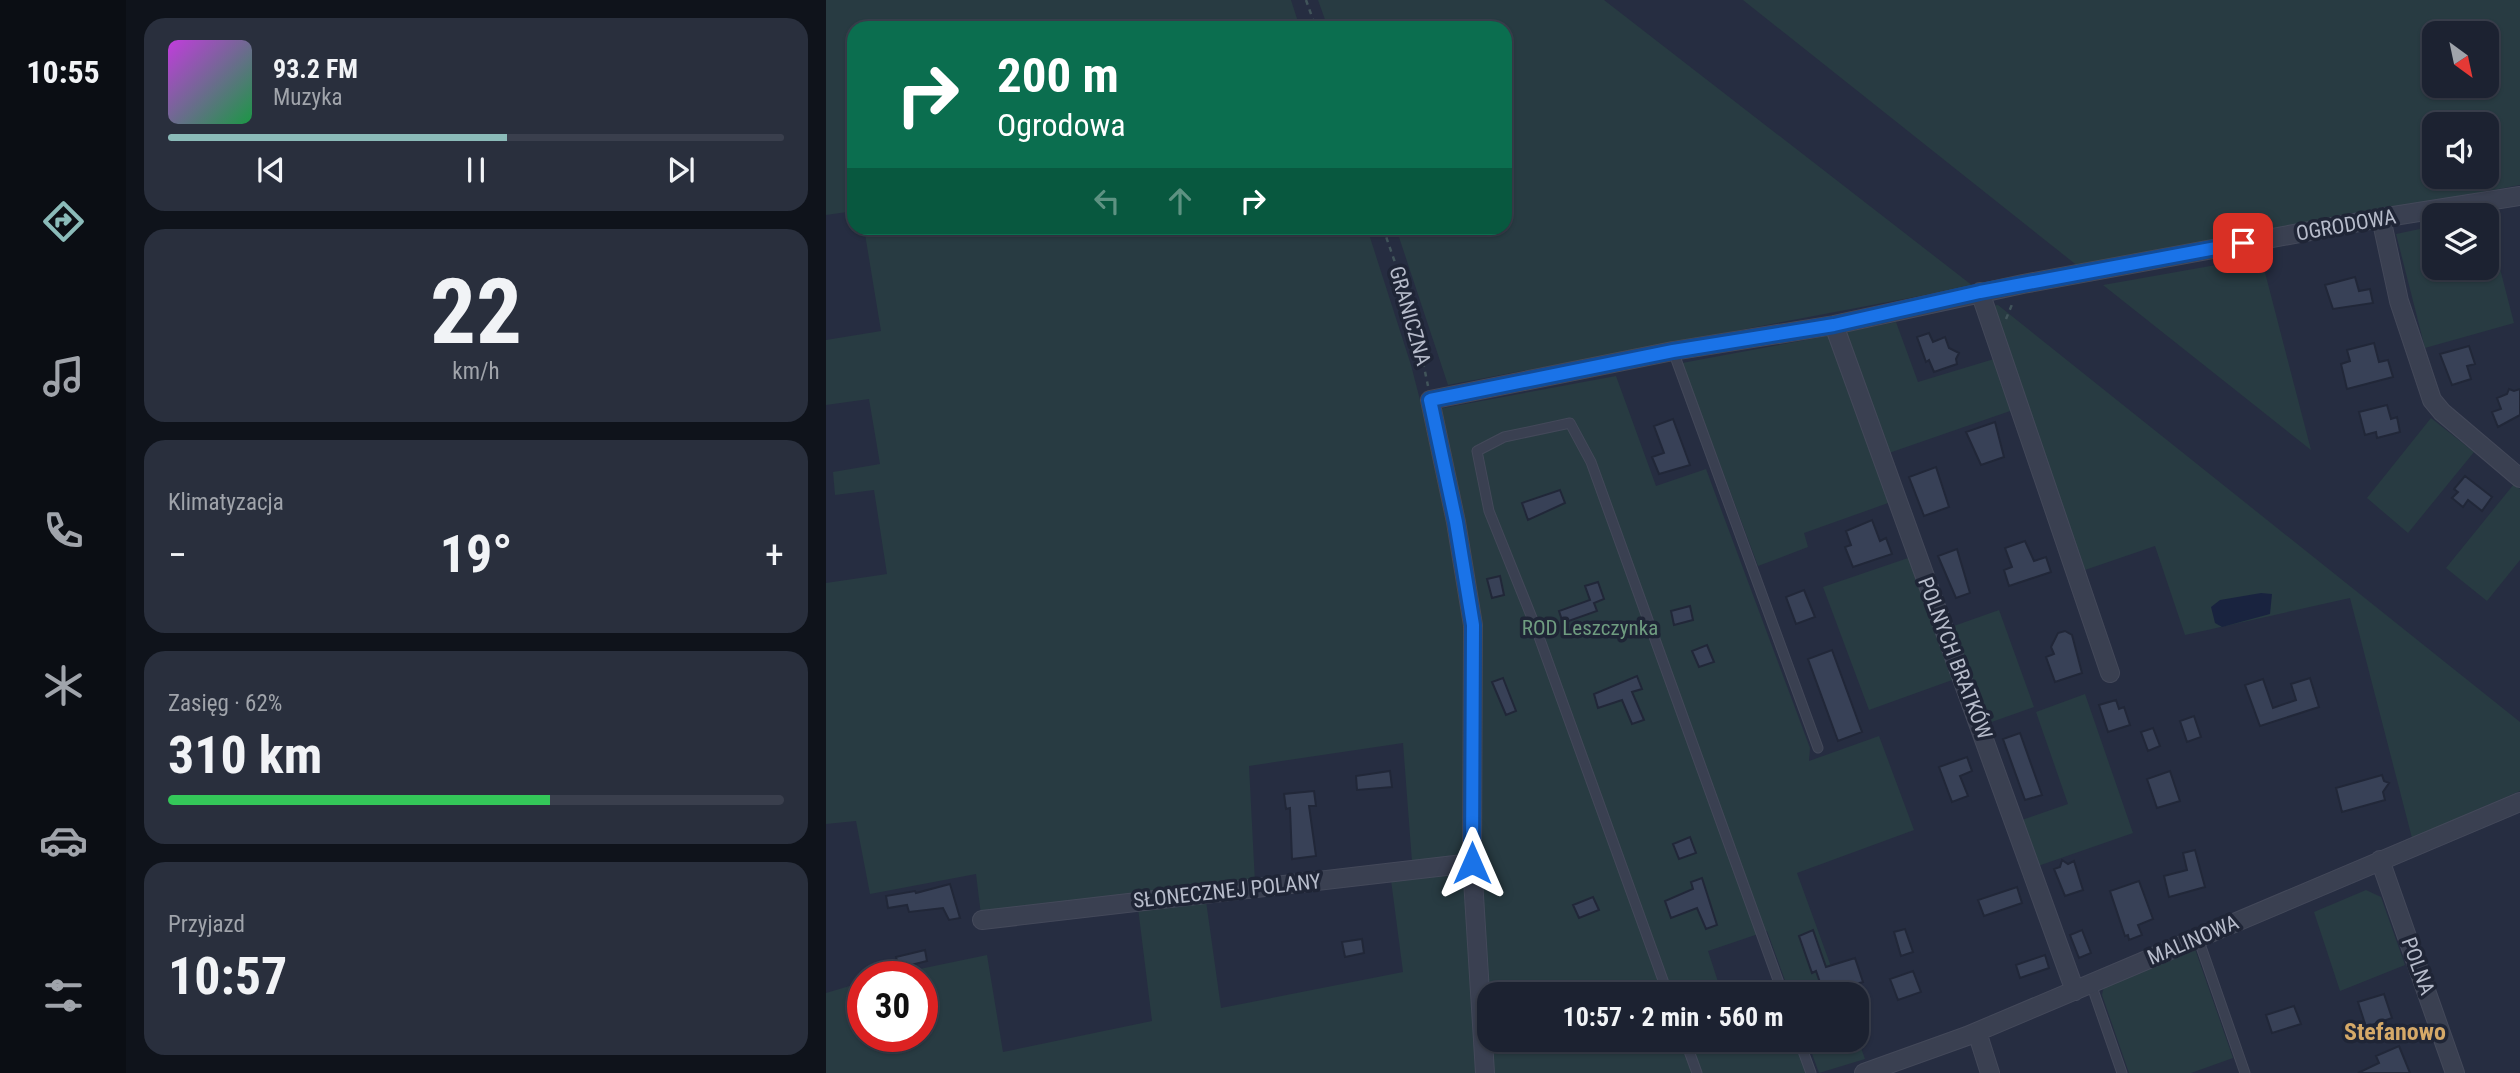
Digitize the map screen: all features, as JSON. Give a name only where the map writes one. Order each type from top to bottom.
[{"type":"street","name":"OGRODOWA","points":[[1430,400],[1673,351],[1834,325],[1980,292],[2381,218],[2520,196]]},
{"type":"street","points":[[2381,218],[2399,300],[2432,400],[2442,412],[2520,478]]},
{"type":"street","points":[[1980,292],[2110,673]]},
{"type":"street","name":"POLNYCH BRATKÓW","points":[[1834,325],[2083,987]]},
{"type":"street","points":[[1430,400],[1456,522],[1473,625],[1472,863],[1485,1073]]},
{"type":"street","name":"MALINOWA","points":[[1864,1073],[1977,1032],[2520,802]]},
{"type":"street","name":"POLNA","points":[[2380,860],[2455,1073]]},
{"type":"street","name":"SŁONECZNEJ POLANY","points":[[982,920],[1472,863]]},
{"type":"street","points":[[1977,1032],[1990,1073]]},
{"type":"lane","points":[[1673,351],[1818,748]]},
{"type":"lane","points":[[1664,982],[1534,623],[1489,511],[1477,451],[1504,437],[1570,423],[1591,462],[1779,982]]},
{"type":"lane","points":[[2198,938],[2218,1002],[2245,1073]]},
{"type":"lane","points":[[2083,987],[2122,1073]]},
{"type":"lane","points":[[1689,1052],[1697,1073]]},
{"type":"lane","points":[[1803,1052],[1811,1073]]},
{"type":"path","points":[[1306,0],[1313,21]]},
{"type":"path","name":"GRANICZNA","points":[[1385,235],[1413,314],[1430,400]]},
{"type":"path","points":[[1998,343],[2023,284]]},
{"type":"green space","points":[[826,0],[1291,0],[1298,21],[847,21],[847,212],[826,215]]},
{"type":"green space","points":[[1318,0],[1604,0],[1973,286],[1448,385],[1398,235],[1512,235],[1512,21],[1326,21]]},
{"type":"green space","points":[[1743,0],[2520,0],[2520,185],[2499,189],[2499,112],[2422,112],[2422,189],[2498,189],[2079,267]]},
{"type":"green space","points":[[2422,229],[2422,280],[2499,280],[2499,265],[2514,323],[2425,348],[2396,234]]},
{"type":"green space","points":[[865,235],[1369,235],[1411,365],[1451,520],[1466,619],[1462,853],[1450,858],[1412,862],[1403,743],[1249,766],[1255,883],[981,915],[976,874],[870,894],[856,821],[826,824],[826,583],[887,574],[874,490],[835,495],[833,472],[880,464],[869,399],[826,405],[826,340],[881,331]]},
{"type":"green space","points":[[2261,257],[2311,450],[2103,285]]},
{"type":"green space","points":[[1998,305],[2520,722],[2520,791],[2412,838],[2350,598],[2185,635],[2155,546],[2082,571],[1989,306]]},
{"type":"green space","points":[[1896,322],[1918,382],[1994,359],[2013,410],[1889,453],[1845,332]]},
{"type":"green space","points":[[1832,335],[1891,502],[1804,533],[1808,547],[1758,566],[1682,363]]},
{"type":"green space","name":"ROD Leszczynka","points":[[1616,376],[1656,486],[1706,469],[1810,748],[1809,761],[1879,736],[1914,830],[1797,873],[1837,982],[1786,982],[1767,931],[1708,951],[1718,982],[1483,982],[1479,921],[1480,708],[1438,409]]},
{"type":"green space","points":[[2431,418],[2474,452],[2408,533],[2367,498]]},
{"type":"green space","points":[[2514,484],[2520,489],[2520,560],[2487,601],[2446,568]]},
{"type":"green space","points":[[1911,557],[1955,679],[1869,710],[1823,587]]},
{"type":"green space","points":[[1999,610],[2034,707],[1986,724],[1951,627]]},
{"type":"green space","points":[[2085,694],[2133,833],[2038,866],[2022,820],[2068,804],[2036,712]]},
{"type":"green space","points":[[1457,871],[1464,876],[1469,957],[1476,982],[1477,1052],[1480,1052],[1481,1073],[826,1073],[826,993],[847,987],[847,1052],[938,1052],[938,965],[987,955],[1003,1052],[1152,1021],[1138,908],[1206,901],[1221,1008],[1403,972],[1391,880]]},
{"type":"green space","points":[[2366,890],[2381,897],[2405,965],[2340,991],[2314,912]]},
{"type":"green space","points":[[2195,949],[2233,1058],[2191,1073],[2129,1073],[2102,995],[2104,986]]},
{"type":"green space","name":"ROD Leszczynka","points":[[1487,1052],[1799,1052],[1807,1073],[1488,1073]]},
{"type":"green space","points":[[1811,1052],[1862,1052],[1865,1059],[1819,1073]]},
{"type":"water","points":[[2261,593],[2272,594],[2270,614],[2222,627],[2215,623],[2211,607],[2220,600]]},
{"type":"building","points":[[2355,277],[2359,291],[2370,289],[2373,303],[2333,309],[2325,285]]},
{"type":"building","points":[[1929,333],[1933,342],[1945,337],[1949,348],[1959,353],[1957,364],[1934,372],[1929,360],[1926,362],[1917,337]]},
{"type":"building","points":[[2374,343],[2379,362],[2388,360],[2393,377],[2347,389],[2341,364],[2350,361],[2347,350]]},
{"type":"building","points":[[2469,346],[2475,364],[2467,366],[2471,379],[2452,385],[2440,354]]},
{"type":"building","points":[[2509,389],[2520,389],[2520,415],[2498,427],[2492,412],[2501,409],[2497,398],[2507,394]]},
{"type":"building","points":[[2387,405],[2391,419],[2397,417],[2400,432],[2377,438],[2376,432],[2365,435],[2359,412]]},
{"type":"building","points":[[1673,419],[1690,465],[1659,474],[1652,457],[1664,453],[1654,426]]},
{"type":"building","points":[[1995,422],[2004,457],[1981,465],[1966,432]]},
{"type":"building","points":[[1936,467],[1949,507],[1924,516],[1909,477]]},
{"type":"building","points":[[2465,476],[2492,497],[2482,511],[2468,500],[2463,507],[2452,498],[2458,492],[2454,489]]},
{"type":"building","points":[[1560,490],[1565,503],[1528,520],[1522,503]]},
{"type":"building","points":[[1872,520],[1880,541],[1886,538],[1892,554],[1853,567],[1845,547],[1851,545],[1846,531]]},
{"type":"building","points":[[2025,541],[2034,561],[2046,557],[2051,572],[2009,586],[2004,570],[2012,567],[2005,548]]},
{"type":"building","points":[[1957,549],[1970,593],[1956,598],[1938,556]]},
{"type":"building","points":[[1500,576],[1504,595],[1492,598],[1487,579]]},
{"type":"building","points":[[1598,582],[1604,599],[1594,603],[1597,611],[1563,623],[1559,611],[1590,600],[1585,586]]},
{"type":"building","points":[[1804,590],[1815,617],[1796,624],[1786,597]]},
{"type":"building","points":[[1690,606],[1693,620],[1674,625],[1671,611]]},
{"type":"building","points":[[2065,631],[2072,635],[2082,673],[2055,682],[2046,657],[2054,654],[2051,647],[2058,633]]},
{"type":"building","points":[[1707,645],[1714,662],[1699,667],[1692,651]]},
{"type":"building","points":[[1832,650],[1862,732],[1838,741],[1808,659]]},
{"type":"building","points":[[1637,676],[1642,689],[1632,692],[1644,720],[1632,724],[1622,700],[1598,708],[1594,694]]},
{"type":"building","points":[[1503,678],[1516,711],[1506,715],[1492,682]]},
{"type":"building","points":[[2310,678],[2319,707],[2260,726],[2245,685],[2263,679],[2273,708],[2296,700],[2291,684]]},
{"type":"building","points":[[2116,700],[2119,709],[2124,707],[2130,725],[2108,732],[2099,705]]},
{"type":"building","points":[[2194,716],[2201,737],[2187,742],[2180,721]]},
{"type":"building","points":[[2153,728],[2160,746],[2148,751],[2141,732]]},
{"type":"building","points":[[2020,733],[2042,795],[2025,800],[2003,739]]},
{"type":"building","points":[[1967,757],[1972,771],[1960,776],[1968,796],[1952,802],[1939,767]]},
{"type":"building","points":[[1390,771],[1392,787],[1357,790],[1356,776]]},
{"type":"building","points":[[2170,771],[2180,801],[2157,808],[2147,779]]},
{"type":"building","points":[[2382,775],[2384,781],[2389,783],[2383,792],[2385,800],[2342,812],[2336,788]]},
{"type":"building","points":[[1314,791],[1316,806],[1309,806],[1316,856],[1292,859],[1290,808],[1286,809],[1284,794]]},
{"type":"building","points":[[1690,837],[1696,853],[1679,859],[1673,844]]},
{"type":"building","points":[[2195,850],[2205,887],[2169,897],[2164,876],[2187,870],[2183,853]]},
{"type":"building","points":[[2062,860],[2068,864],[2074,861],[2083,890],[2065,896],[2054,869],[2060,867]]},
{"type":"building","points":[[1702,878],[1717,925],[1706,929],[1697,908],[1671,918],[1665,901],[1693,889],[1691,882]]},
{"type":"building","points":[[2139,881],[2153,919],[2138,925],[2142,935],[2129,940],[2128,935],[2125,936],[2110,891]]},
{"type":"building","points":[[950,884],[960,918],[949,920],[943,908],[909,912],[907,905],[888,908],[886,896],[916,893]]},
{"type":"building","points":[[2017,887],[2022,903],[1984,916],[1978,900]]},
{"type":"building","points":[[1593,897],[1599,910],[1579,918],[1573,905]]},
{"type":"building","points":[[1905,929],[1913,952],[1901,956],[1894,932]]},
{"type":"building","points":[[1813,930],[1826,967],[1855,958],[1863,982],[1820,982],[1816,971],[1812,973],[1799,936]]},
{"type":"building","points":[[2082,930],[2091,953],[2079,958],[2070,935]]},
{"type":"building","points":[[1362,939],[1364,953],[1345,957],[1342,942]]},
{"type":"building","points":[[925,950],[927,961],[897,961],[896,957]]},
{"type":"building","points":[[2045,955],[2049,968],[2020,978],[2016,965]]},
{"type":"building","points":[[1913,971],[1921,992],[1898,1000],[1890,979]]},
{"type":"building","points":[[2384,994],[2392,1018],[2366,1027],[2358,1002]]},
{"type":"building","points":[[2294,1006],[2301,1024],[2272,1033],[2266,1015]]},
{"type":"building","points":[[2399,1046],[2410,1073],[2358,1073],[2379,1063],[2376,1056]]},
{"type":"district","name":"Stefanowo","points":[[2395,1032]]},
{"type":"route","points":[[1472,863],[1473,625],[1456,522],[1430,400],[1673,351],[1834,325],[1980,292],[2243,243]]}]
